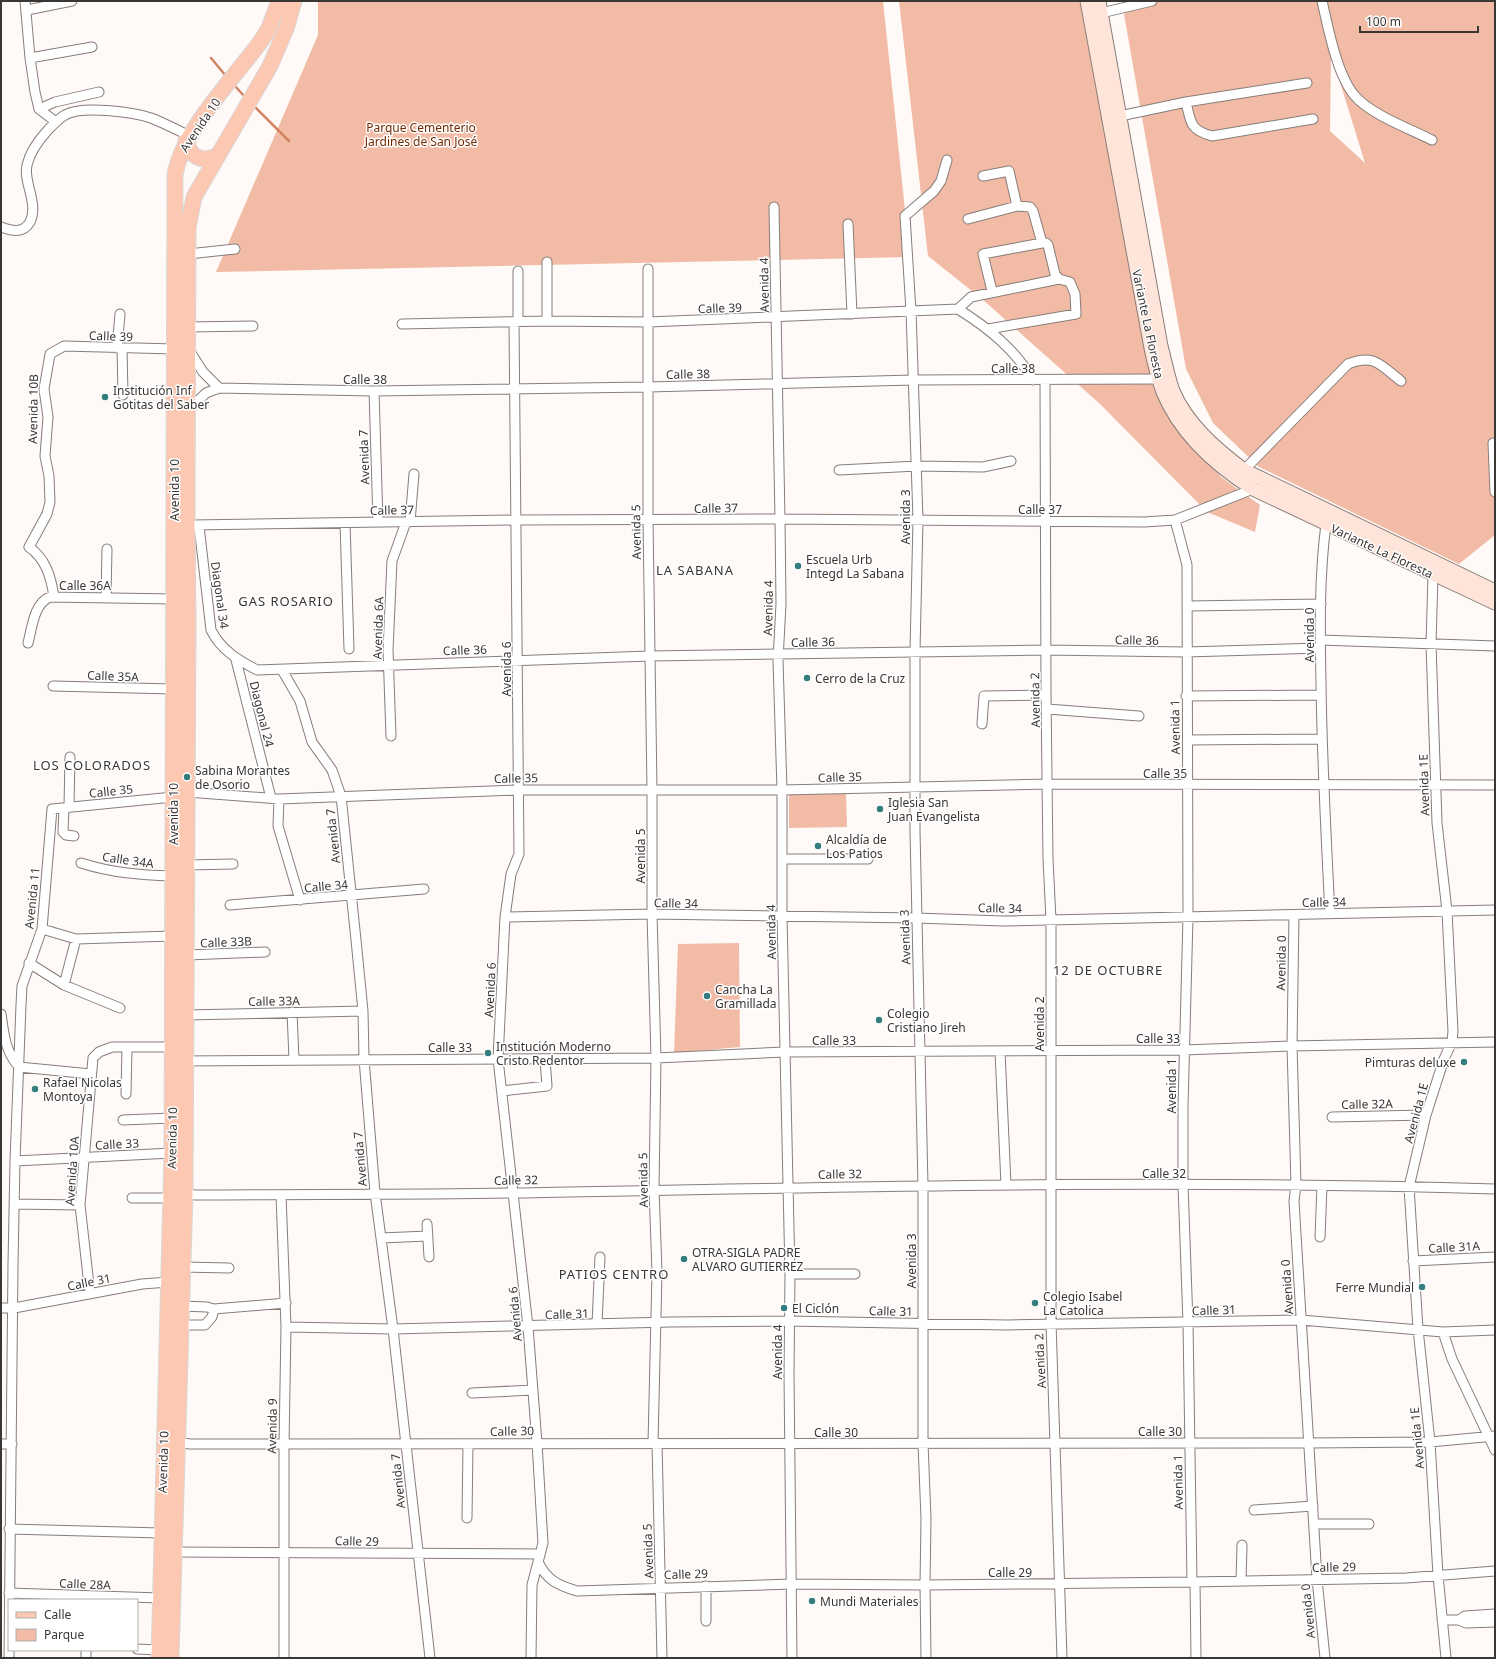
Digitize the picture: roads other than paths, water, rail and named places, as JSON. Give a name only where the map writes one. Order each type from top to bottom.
[{"type":"main road","name":"Avenida 10","points":[[163,1655],[160,1598],[161,1533],[169,1282],[178,1196],[172,1153],[172,1118],[179,1054],[186,1015],[187,955],[187,865],[180,794],[173,689],[174,599],[187,525],[175,175],[177,164],[188,138],[246,62],[269,28],[280,1]]},
{"type":"main road","name":"Avenida 10","points":[[163,1655],[174,1552],[181,1325],[182,1267],[178,1196],[179,1054],[172,936],[173,876],[180,794],[188,622],[188,410],[181,348],[188,328],[188,228],[194,197],[263,77],[286,29],[294,1]]},
{"type":"main road","name":"Variante La Floresta","points":[[1087,1],[1099,15],[1120,116],[1156,347],[1159,379],[1174,414],[1187,432],[1217,465],[1253,489],[1495,603]]},
{"type":"main road","name":"Variante La Floresta","points":[[1099,15],[1156,347],[1173,390],[1183,408],[1210,442],[1244,470],[1495,591]]},
{"type":"main road","points":[[188,138],[192,153],[197,157],[204,159],[217,156]]},
{"type":"street","points":[[56,122],[39,109],[30,58],[26,6],[72,1]]},
{"type":"street","points":[[1099,15],[1130,3],[1152,1]]},
{"type":"street","points":[[1322,1],[1344,79],[1355,97],[1375,112],[1432,140]]},
{"type":"street","points":[[30,58],[92,47]]},
{"type":"street","points":[[1120,116],[1186,102],[1307,83]]},
{"type":"street","points":[[39,109],[55,102],[100,92]]},
{"type":"street","points":[[1186,102],[1191,126],[1199,132],[1212,136],[1313,119]]},
{"type":"street","points":[[1,227],[13,232],[26,227],[30,220],[33,206],[26,166],[39,140],[64,115],[77,110],[96,109],[150,118],[188,138]]},
{"type":"street","name":"Avenida 3","points":[[926,1658],[926,1519],[923,1443],[923,1186],[921,1051],[916,918],[915,651],[918,520],[911,311],[905,216],[934,191],[941,181],[947,160]]},
{"type":"street","points":[[984,176],[1009,171],[1017,206]]},
{"type":"street","name":"Avenida 4","points":[[774,206],[780,519],[781,604],[779,655],[783,859],[782,916],[784,1052],[790,1274],[788,1321],[792,1658]]},
{"type":"street","points":[[968,219],[1017,206],[1030,207],[1033,211],[1042,243]]},
{"type":"street","points":[[848,224],[852,314]]},
{"type":"street","points":[[992,291],[983,254],[1042,243],[1046,243],[1048,245],[1056,274],[1059,279]]},
{"type":"street","points":[[188,254],[235,249]]},
{"type":"street","points":[[547,262],[547,321]]},
{"type":"street","name":"Avenida 5","points":[[648,269],[648,520],[652,790],[652,914],[656,1058],[654,1189],[657,1272],[655,1444],[661,1587],[662,1658]]},
{"type":"street","name":"Avenida 6","points":[[518,271],[514,388],[517,520],[519,854],[511,874],[505,917],[498,1059],[528,1327],[543,1544],[532,1585],[532,1658]]},
{"type":"street","points":[[988,329],[1076,314],[1075,294],[1070,282],[1059,279],[992,291],[971,297],[958,309],[988,329],[1013,352],[1033,380]]},
{"type":"street","name":"Calle 39","points":[[402,324],[547,321],[648,322],[777,318],[958,309]]},
{"type":"street","points":[[120,314],[120,348],[123,394]]},
{"type":"street","points":[[188,328],[253,326]]},
{"type":"street","name":"Calle 39","points":[[50,354],[64,346],[181,348]]},
{"type":"street","points":[[181,348],[219,388]]},
{"type":"street","name":"Avenida 10B","points":[[50,354],[44,388],[48,417],[45,439],[50,502],[47,514],[29,546],[43,559],[52,585],[54,597]]},
{"type":"street","points":[[1244,470],[1348,364],[1361,359],[1372,360],[1401,381]]},
{"type":"street","name":"Calle 38","points":[[188,410],[206,393],[219,388],[374,391],[648,387],[913,380],[1159,379]]},
{"type":"street","name":"Avenida 2","points":[[1046,380],[1046,695],[1048,859],[1051,920],[1051,1324],[1062,1658]]},
{"type":"street","name":"Avenida 7","points":[[374,391],[378,522]]},
{"type":"street","points":[[1492,443],[1495,492]]},
{"type":"street","points":[[839,470],[917,466],[983,467],[1011,461]]},
{"type":"street","name":"Avenida 6A","points":[[391,736],[388,650],[392,561],[408,522],[414,474]]},
{"type":"street","name":"Calle 37","points":[[187,525],[517,520],[780,519],[1144,522],[1175,520],[1253,489]]},
{"type":"street","name":"Avenida 1","points":[[1175,520],[1187,565],[1186,696],[1188,740],[1186,785],[1188,917],[1183,1050],[1183,1185],[1188,1323],[1189,1443],[1196,1658]]},
{"type":"street","points":[[345,523],[349,649]]},
{"type":"street","name":"Avenida 0","points":[[1326,524],[1322,555],[1320,644],[1322,785],[1330,914]]},
{"type":"street","name":"Diagonal 34","points":[[187,525],[211,630],[215,639],[236,660]]},
{"type":"street","points":[[106,597],[107,549]]},
{"type":"street","name":"Avenida 1E","points":[[1434,575],[1431,644],[1437,824],[1447,911],[1453,1031],[1452,1042],[1444,1059],[1426,1115],[1409,1187],[1418,1329],[1430,1442],[1438,1575],[1446,1658]]},
{"type":"street","name":"Calle 36A","points":[[28,643],[39,605],[44,599],[54,597],[174,599]]},
{"type":"street","points":[[1187,606],[1321,604]]},
{"type":"street","name":"Calle 36","points":[[236,660],[257,670],[282,670],[650,656],[1046,650],[1186,652],[1320,644],[1431,644],[1495,646]]},
{"type":"street","name":"Diagonal 24","points":[[236,660],[275,799]]},
{"type":"street","name":"Avenida 7","points":[[282,670],[300,701],[312,742],[332,770],[341,796],[362,1011],[364,1059],[376,1193],[430,1658]]},
{"type":"street","name":"Calle 35A","points":[[53,686],[173,689]]},
{"type":"street","points":[[982,724],[984,696],[1046,695]]},
{"type":"street","points":[[1186,696],[1321,695]]},
{"type":"street","points":[[1047,709],[1139,716]]},
{"type":"street","points":[[1188,740],[1322,739]]},
{"type":"street","points":[[70,757],[67,808],[63,832],[66,835],[74,836]]},
{"type":"street","name":"Calle 35","points":[[52,809],[180,794],[275,799],[518,790],[782,790],[1048,784],[1495,785]]},
{"type":"street","points":[[275,799],[278,826],[300,900]]},
{"type":"street","name":"Avenida 11","points":[[9,1599],[9,1529],[14,1308],[14,1204],[22,986],[42,929],[52,809]]},
{"type":"street","points":[[783,859],[868,859]]},
{"type":"street","name":"Calle 34A","points":[[81,863],[105,871],[132,875],[173,876]]},
{"type":"street","points":[[187,865],[233,864]]},
{"type":"street","name":"Calle 34","points":[[230,905],[424,889]]},
{"type":"street","name":"Calle 34","points":[[505,917],[652,914],[916,918],[1002,921],[1495,910]]},
{"type":"street","name":"Avenida 0","points":[[1294,915],[1292,1046],[1296,1185],[1294,1201],[1317,1579],[1325,1658]]},
{"type":"street","points":[[42,929],[76,939],[172,936]]},
{"type":"street","points":[[64,985],[76,939]]},
{"type":"street","name":"Calle 33B","points":[[187,955],[265,952]]},
{"type":"street","points":[[29,963],[64,985],[120,1008]]},
{"type":"street","name":"Calle 33A","points":[[186,1015],[362,1011]]},
{"type":"street","points":[[292,1012],[294,1059]]},
{"type":"street","points":[[1,1014],[5,1043],[10,1057],[18,1067],[91,1074]]},
{"type":"street","name":"Calle 33","points":[[98,1052],[112,1047],[127,1047],[179,1054],[294,1059],[545,1059],[656,1058],[784,1052],[1183,1050],[1292,1046],[1495,1042]]},
{"type":"street","points":[[126,1094],[127,1047]]},
{"type":"street","points":[[1000,1051],[1006,1186]]},
{"type":"street","name":"Avenida 10A","points":[[90,1294],[80,1205],[91,1074],[93,1058],[98,1052]]},
{"type":"street","points":[[502,1091],[547,1086],[545,1059]]},
{"type":"street","name":"Calle 32A","points":[[1332,1117],[1426,1115]]},
{"type":"street","points":[[123,1120],[172,1118]]},
{"type":"street","name":"Calle 33","points":[[15,1161],[172,1153]]},
{"type":"street","name":"Calle 32","points":[[132,1198],[281,1194],[514,1193],[654,1189],[923,1186],[1296,1185],[1495,1189]]},
{"type":"street","points":[[1320,1237],[1322,1186]]},
{"type":"street","name":"Avenida 9","points":[[281,1194],[286,1303],[284,1444],[284,1658]]},
{"type":"street","points":[[14,1204],[80,1205]]},
{"type":"street","points":[[427,1224],[429,1257]]},
{"type":"street","points":[[381,1238],[428,1236]]},
{"type":"street","points":[[597,1324],[600,1257]]},
{"type":"street","name":"Calle 31A","points":[[1413,1261],[1495,1257]]},
{"type":"street","points":[[182,1267],[229,1268]]},
{"type":"street","points":[[790,1274],[855,1274]]},
{"type":"street","name":"Calle 31","points":[[1,1308],[14,1308],[142,1284],[169,1282]]},
{"type":"street","points":[[181,1306],[207,1307],[214,1309],[286,1303]]},
{"type":"street","points":[[181,1325],[205,1325],[212,1317],[214,1309]]},
{"type":"street","name":"Calle 31","points":[[286,1327],[393,1329],[528,1327],[656,1322],[788,1321],[1051,1324],[1302,1320],[1443,1332],[1495,1330]]},
{"type":"street","points":[[1443,1332],[1452,1359],[1492,1437],[1495,1450]]},
{"type":"street","points":[[472,1393],[533,1390]]},
{"type":"street","name":"Calle 30","points":[[177,1442],[190,1444],[1308,1443],[1430,1442],[1492,1437]]},
{"type":"street","points":[[1,1444],[12,1444]]},
{"type":"street","points":[[468,1444],[468,1518]]},
{"type":"street","points":[[1254,1510],[1313,1506]]},
{"type":"street","points":[[1314,1524],[1369,1524]]},
{"type":"street","points":[[9,1529],[161,1533]]},
{"type":"street","points":[[1241,1581],[1242,1545]]},
{"type":"street","name":"Calle 29","points":[[174,1552],[417,1554],[539,1558],[549,1577],[558,1585],[577,1591],[661,1587],[791,1584],[1059,1585],[1317,1579],[1495,1572]]},
{"type":"street","points":[[706,1586],[706,1621]]},
{"type":"street","name":"Calle 28A","points":[[9,1593],[160,1598]]},
{"type":"street","points":[[1459,1620],[1465,1616],[1495,1614]]},
{"type":"street","points":[[1442,1620],[1459,1620],[1466,1623],[1495,1622]]},
{"type":"street","points":[[138,1649],[163,1655]]},
{"type":"waterway","points":[[211,58],[226,76]]},
{"type":"waterway","points":[[233,84],[246,98]]},
{"type":"waterway","points":[[253,105],[289,141]]},
{"type":"place","name":"Institución Inf Gotitas del Saber","points":[[105,397]]},
{"type":"place","name":"Escuela Urb Integd La Sabana","points":[[798,566]]},
{"type":"place","name":"Cerro de la Cruz","points":[[807,678]]},
{"type":"place","name":"Sabina Morantes de Osorio","points":[[187,777]]},
{"type":"place","name":"Iglesia San Juan Evangelista","points":[[880,809]]},
{"type":"place","name":"Alcaldía de Los Patios","points":[[818,846]]},
{"type":"place","name":"Cancha La Gramillada","points":[[707,996]]},
{"type":"place","name":"Colegio Cristiano Jireh","points":[[879,1020]]},
{"type":"place","name":"Institución Moderno Cristo Redentor","points":[[488,1053]]},
{"type":"place","name":"Pimturas deluxe","points":[[1464,1062]]},
{"type":"place","name":"Rafael Nicolas Montoya","points":[[35,1089]]},
{"type":"place","name":"OTRA-SIGLA PADRE ALVARO GUTIERREZ","points":[[684,1259]]},
{"type":"place","name":"Ferre Mundial","points":[[1422,1287]]},
{"type":"place","name":"Colegio Isabel La Catolica","points":[[1035,1303]]},
{"type":"place","name":"El Ciclón","points":[[784,1308]]},
{"type":"place","name":"Mundi Materiales","points":[[812,1601]]},
{"type":"district","name":"LA SABANA","points":[[695,570]]},
{"type":"district","name":"GAS ROSARIO","points":[[286,601]]},
{"type":"district","name":"LOS COLORADOS","points":[[92,765]]},
{"type":"district","name":"12 DE OCTUBRE","points":[[1108,970]]},
{"type":"district","name":"PATIOS CENTRO","points":[[614,1274]]},
{"type":"park label","name":"Parque Cementerio Jardines de San José","points":[[421,134]]}]
